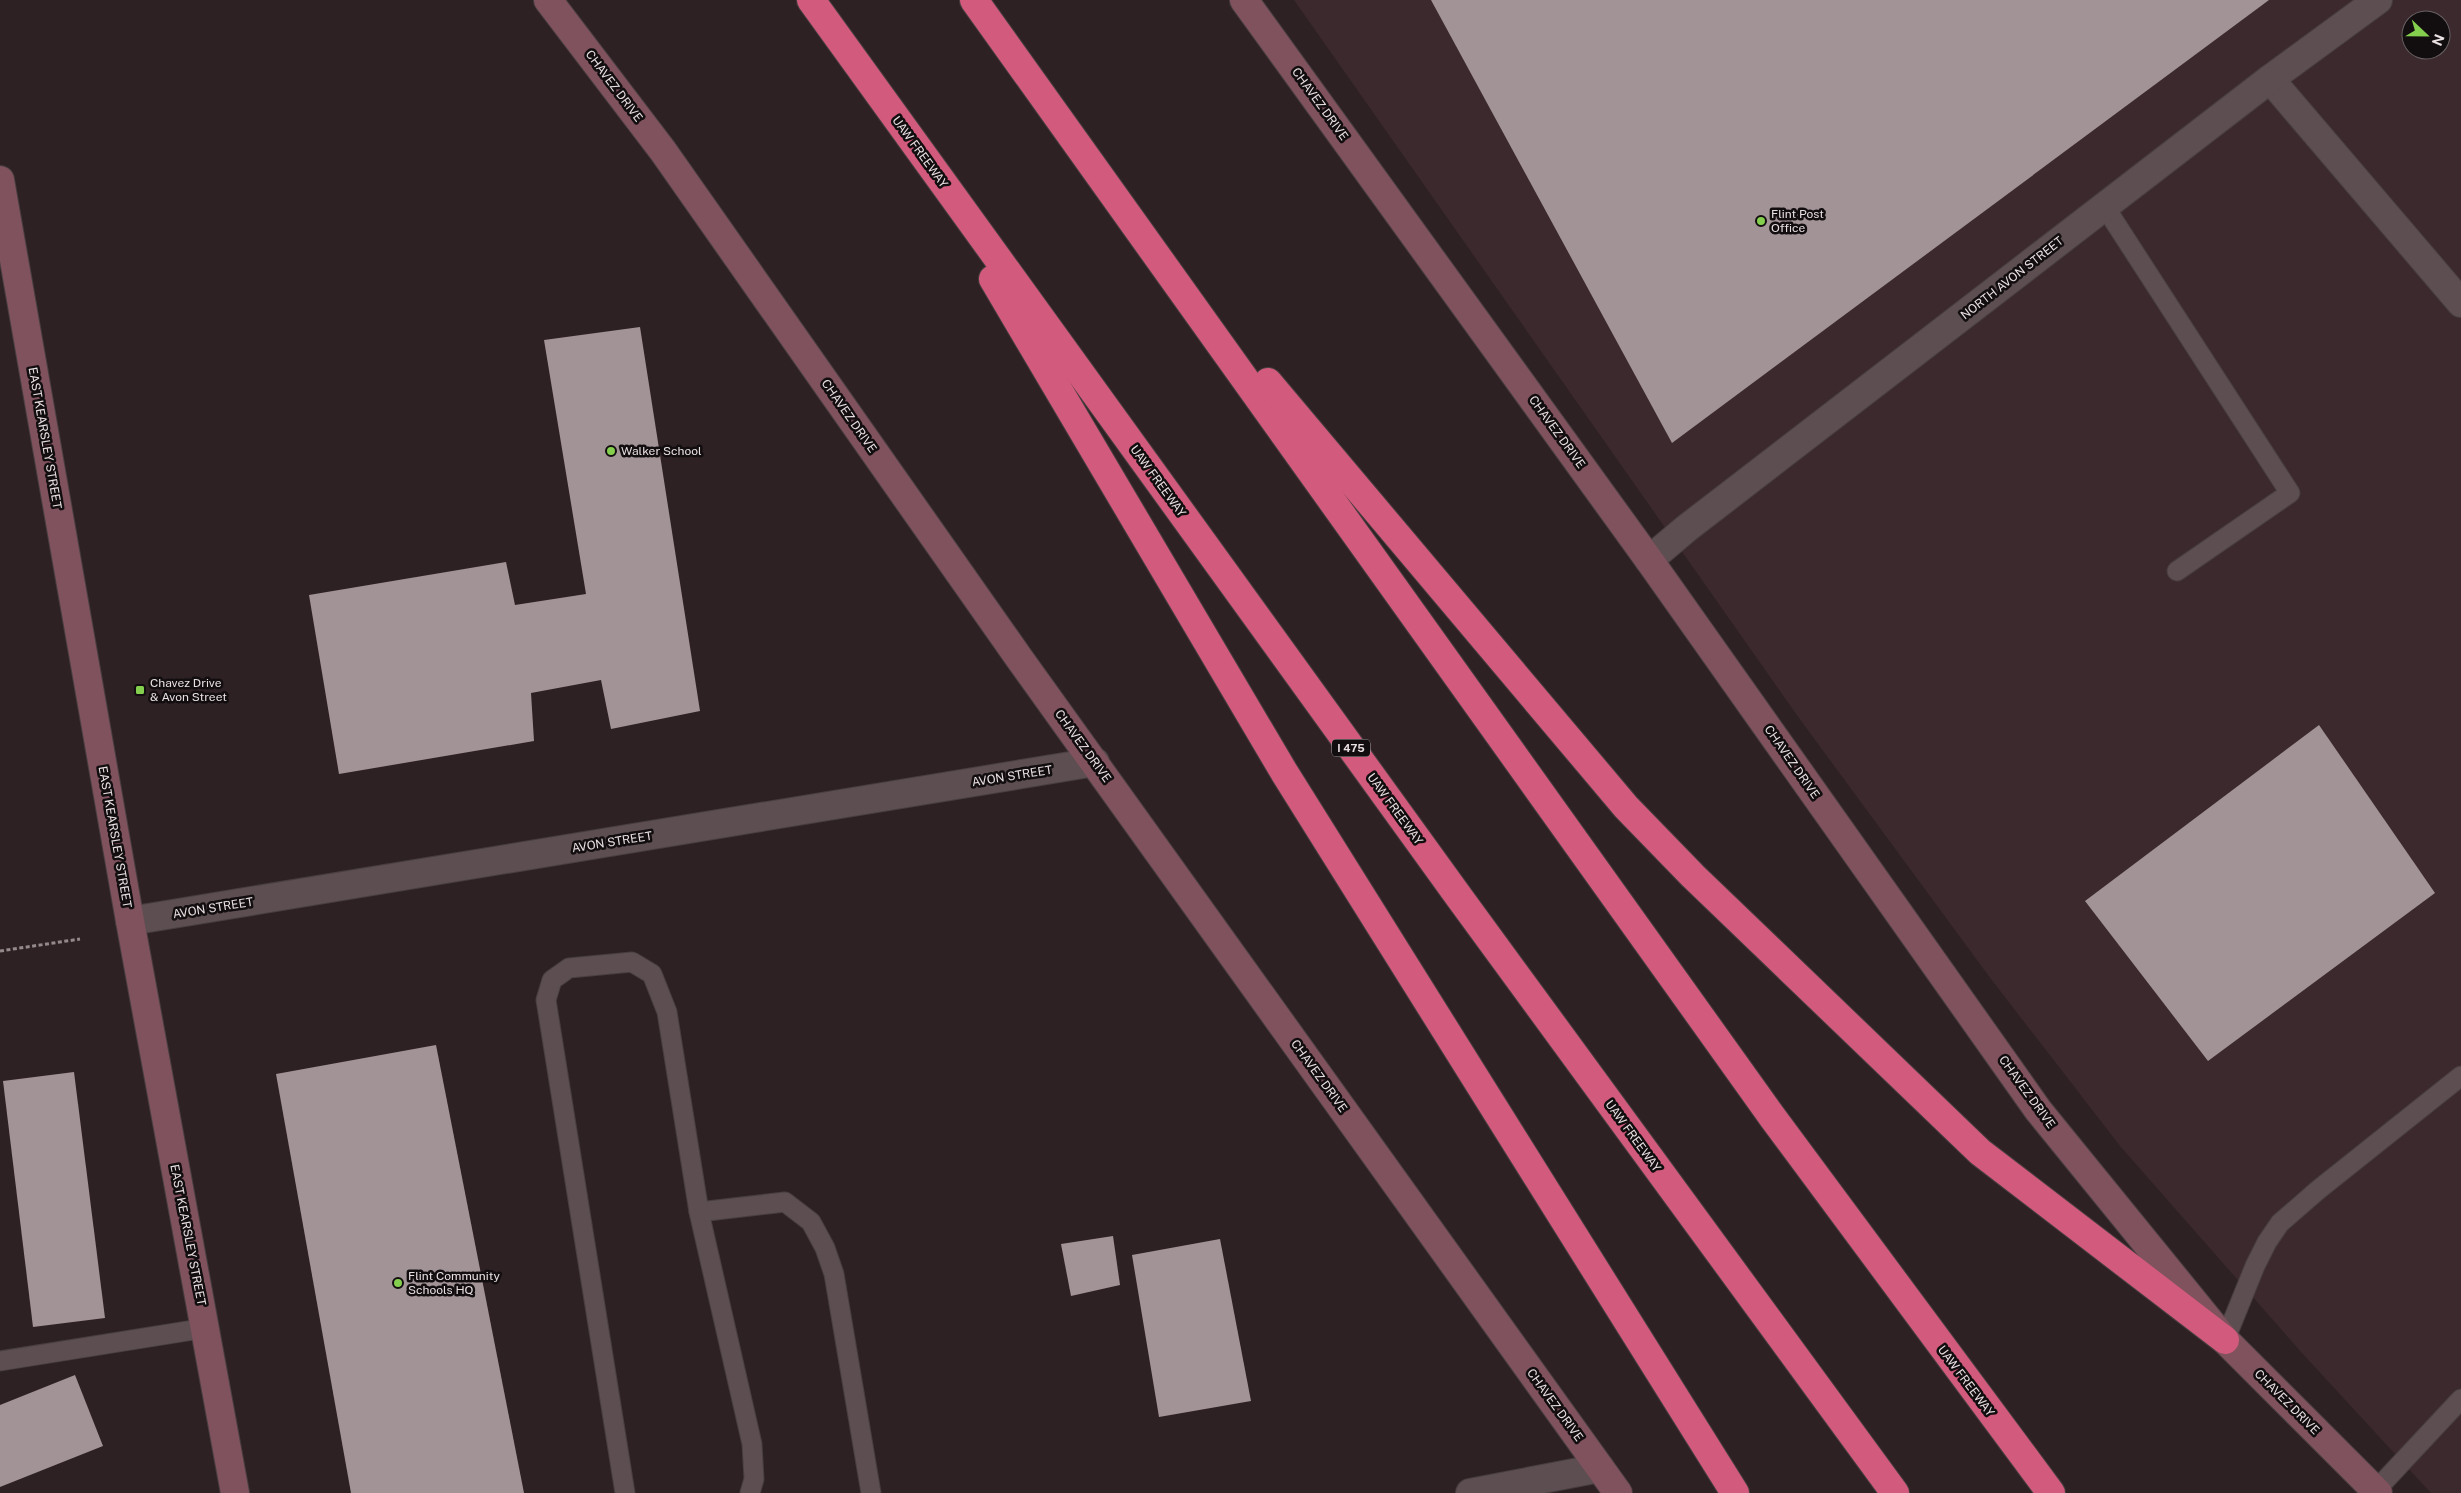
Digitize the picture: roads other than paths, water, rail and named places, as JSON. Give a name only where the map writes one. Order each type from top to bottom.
[{"type":"highway","name":"UAW FREEWAY","points":[[811,0],[1459,897],[1895,1493]]},
{"type":"highway","name":"UAW FREEWAY","points":[[974,0],[1768,1110],[1943,1350],[2051,1493]]},
{"type":"highway","points":[[905,132],[1284,772],[1735,1493]]},
{"type":"highway","points":[[1138,227],[1626,807],[1693,876],[1980,1152],[2225,1340]]},
{"type":"main road","name":"CHAVEZ DRIVE","points":[[548,0],[664,151],[1008,642],[1618,1493]]},
{"type":"main road","name":"CHAVEZ DRIVE","points":[[1244,0],[1649,560],[2038,1110],[2225,1340],[2377,1492]]},
{"type":"main road","name":"EAST KEARSLEY STREET","points":[[0,180],[7,258],[235,1493]]},
{"type":"street","name":"NORTH AVON STREET","points":[[1649,560],[1695,522],[2270,79],[2378,0]]},
{"type":"street","points":[[2270,79],[2461,303]]},
{"type":"street","name":"AVON STREET","points":[[130,921],[1095,762]]},
{"type":"street","points":[[1470,1493],[1600,1468]]},
{"type":"lane","points":[[2105,207],[2290,493],[2177,571]]},
{"type":"lane","points":[[625,1493],[546,1000],[552,980],[569,968],[632,962],[652,974],[667,1012],[699,1212],[752,1444],[754,1479],[750,1493]]},
{"type":"lane","points":[[2225,1340],[2255,1266],[2267,1242],[2280,1223],[2318,1190],[2461,1076]]},
{"type":"lane","points":[[699,1212],[785,1202],[811,1222],[825,1248],[834,1274],[871,1493]]},
{"type":"lane","points":[[0,1361],[206,1328]]},
{"type":"lane","points":[[2377,1492],[2461,1399]]},
{"type":"place","name":"Flint Post Office","points":[[1761,221]]},
{"type":"place","name":"Walker School","points":[[611,451]]},
{"type":"place","name":"Chavez Drive & Avon Street","points":[[140,690]]},
{"type":"place","name":"Flint Community Schools HQ","points":[[398,1283]]}]
